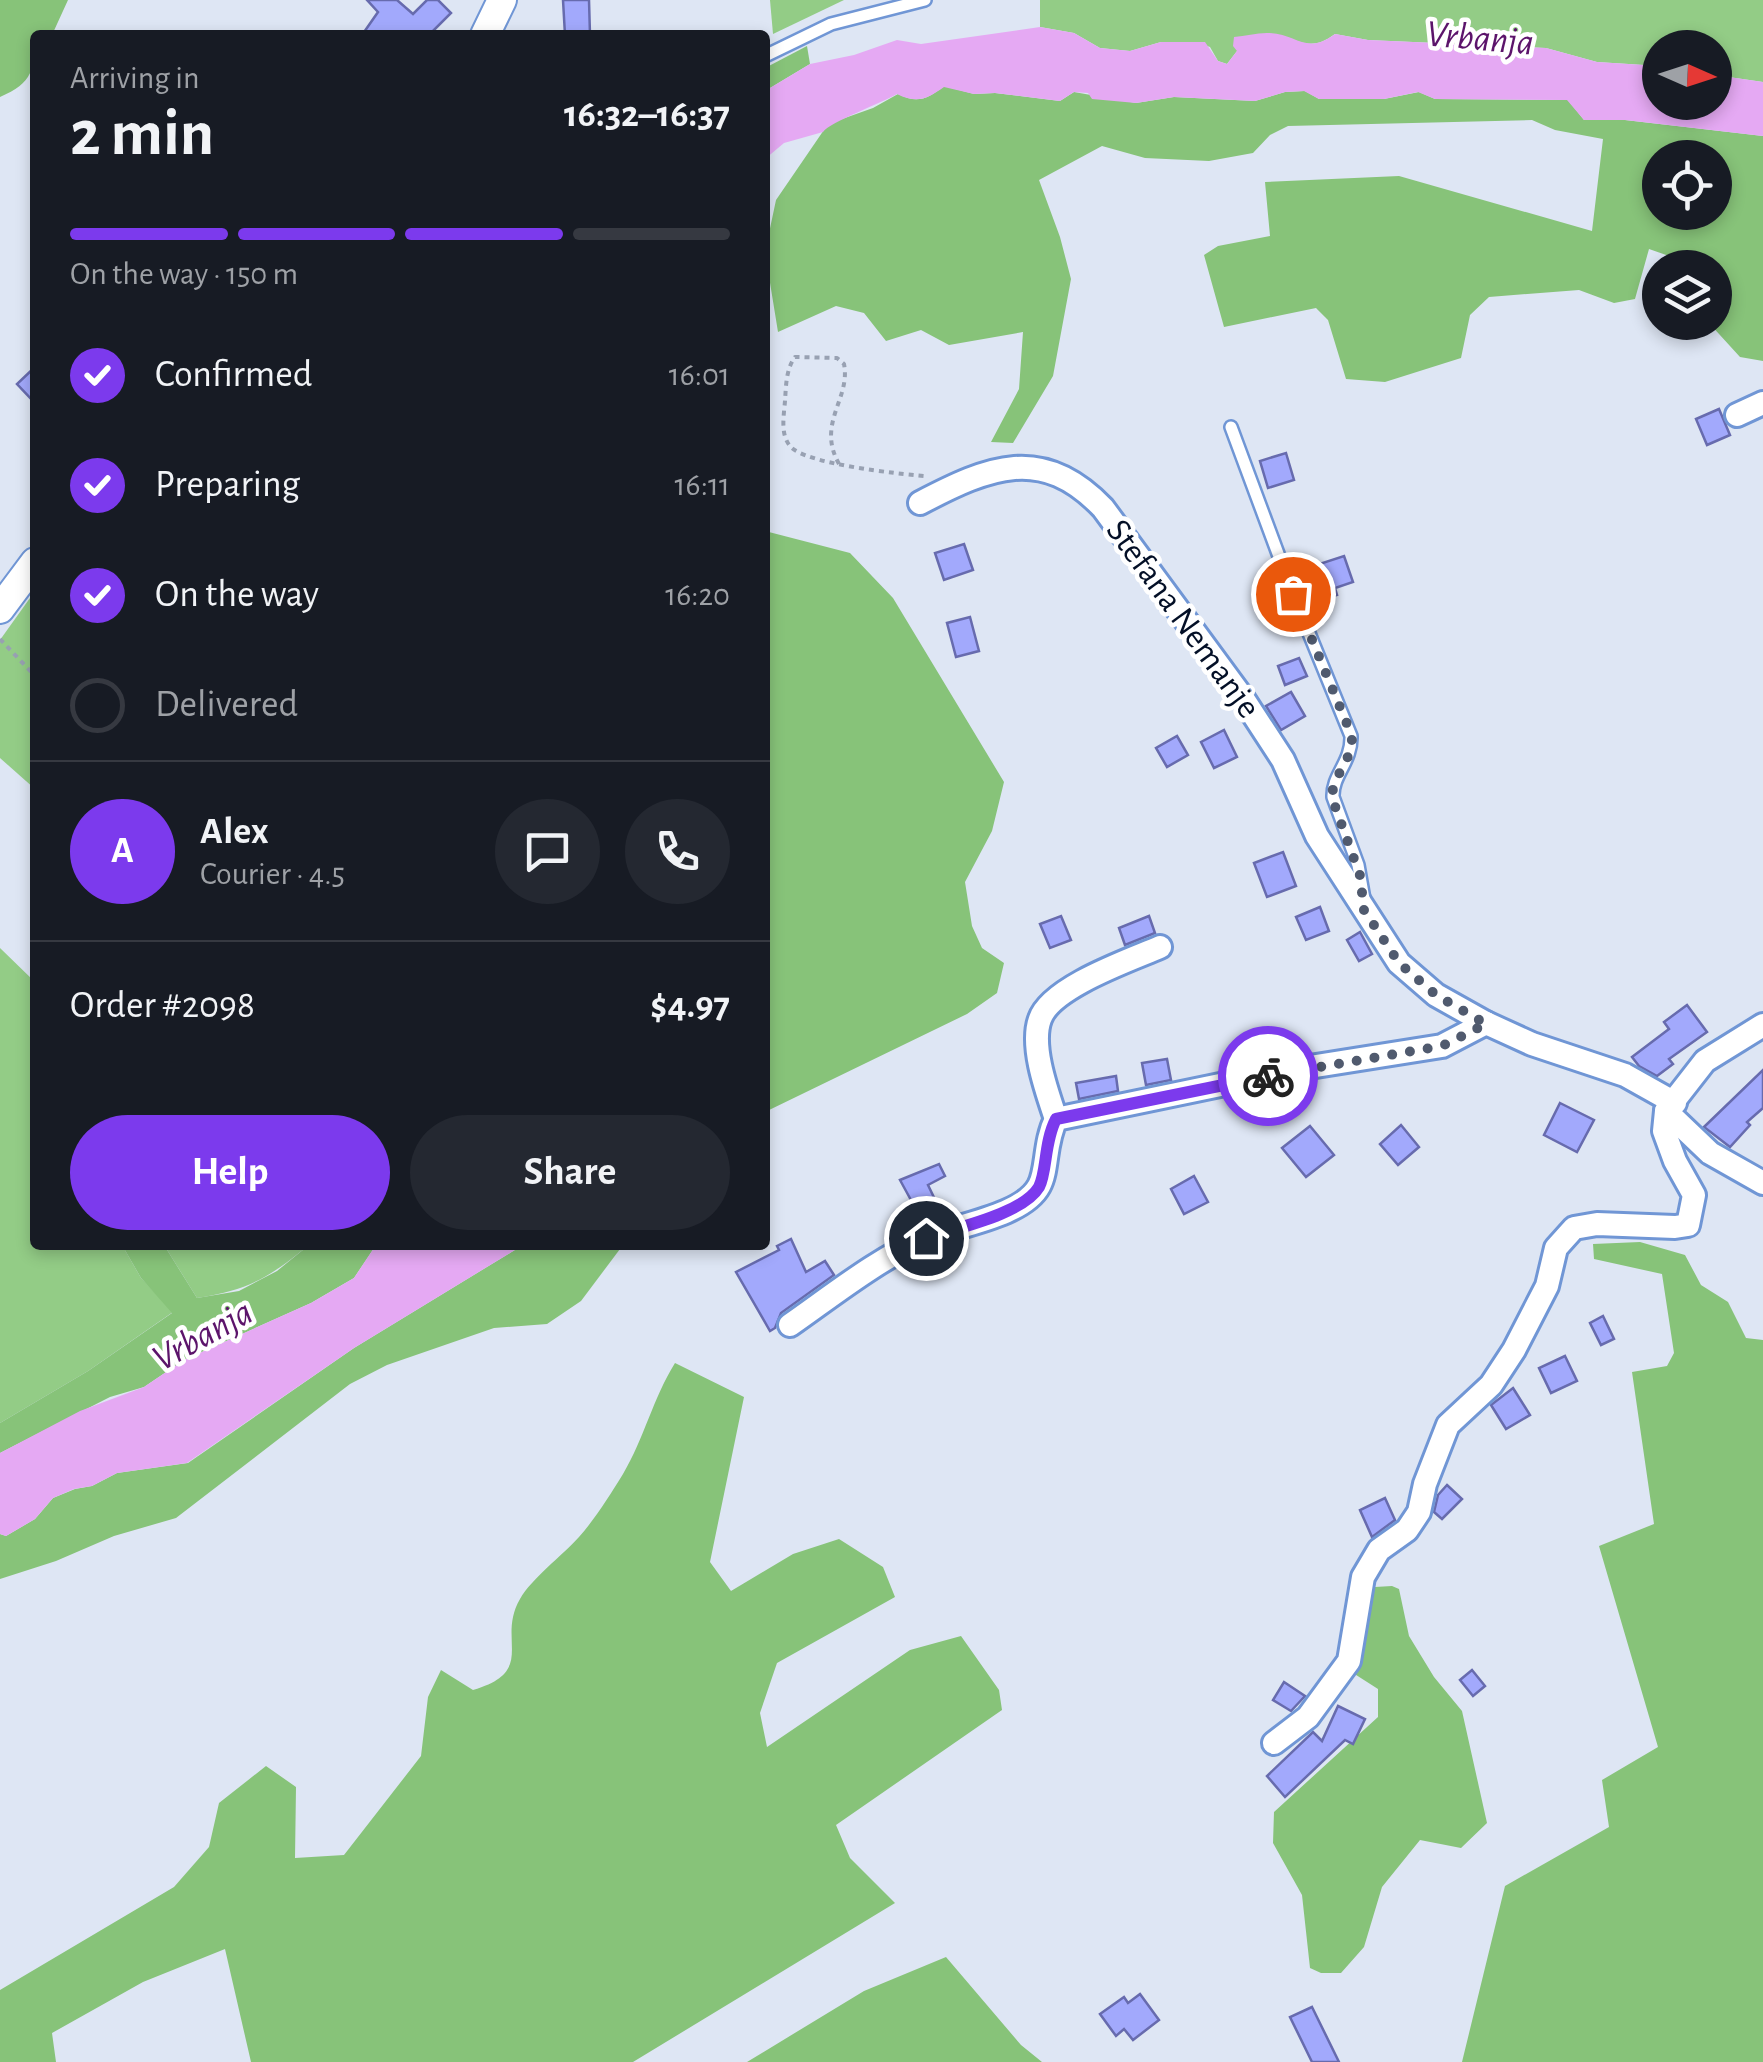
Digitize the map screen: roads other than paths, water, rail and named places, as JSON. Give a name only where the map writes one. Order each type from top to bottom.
[{"type":"street","points":[[487,30],[502,0]]},
{"type":"street","points":[[1737,415],[1763,403]]},
{"type":"street","name":"Stefana Nemanje","points":[[920,503],[1001,468],[1039,468],[1082,486],[1242,697],[1283,760],[1317,836],[1399,963],[1436,995],[1486,1024],[1624,1075],[1671,1107],[1710,1153],[1763,1183]]},
{"type":"street","points":[[0,609],[30,569]]},
{"type":"street","points":[[790,1325],[926,1238],[1024,1203],[1040,1185],[1047,1137],[1056,1119],[1040,1071],[1038,1022],[1046,1006],[1089,978],[1160,947]]},
{"type":"street","points":[[1056,1119],[1297,1069],[1442,1046],[1486,1024]]},
{"type":"street","points":[[1274,1743],[1308,1717],[1349,1661],[1363,1577],[1379,1550],[1406,1530],[1419,1512],[1425,1484],[1448,1425],[1491,1385],[1514,1350],[1547,1286],[1556,1248],[1574,1228],[1597,1224],[1688,1225],[1694,1195],[1664,1131],[1671,1107],[1705,1061],[1763,1025]]},
{"type":"lane","points":[[770,54],[831,24],[925,0]]},
{"type":"lane","name":"Stefana Nemanje","points":[[1231,427],[1293,594],[1352,736],[1350,755],[1332,787],[1332,798],[1362,881],[1362,907]]},
{"type":"water label","name":"Vrbanja","points":[[1480,39]]},
{"type":"water label","name":"Vrbanja","points":[[203,1336]]}]
